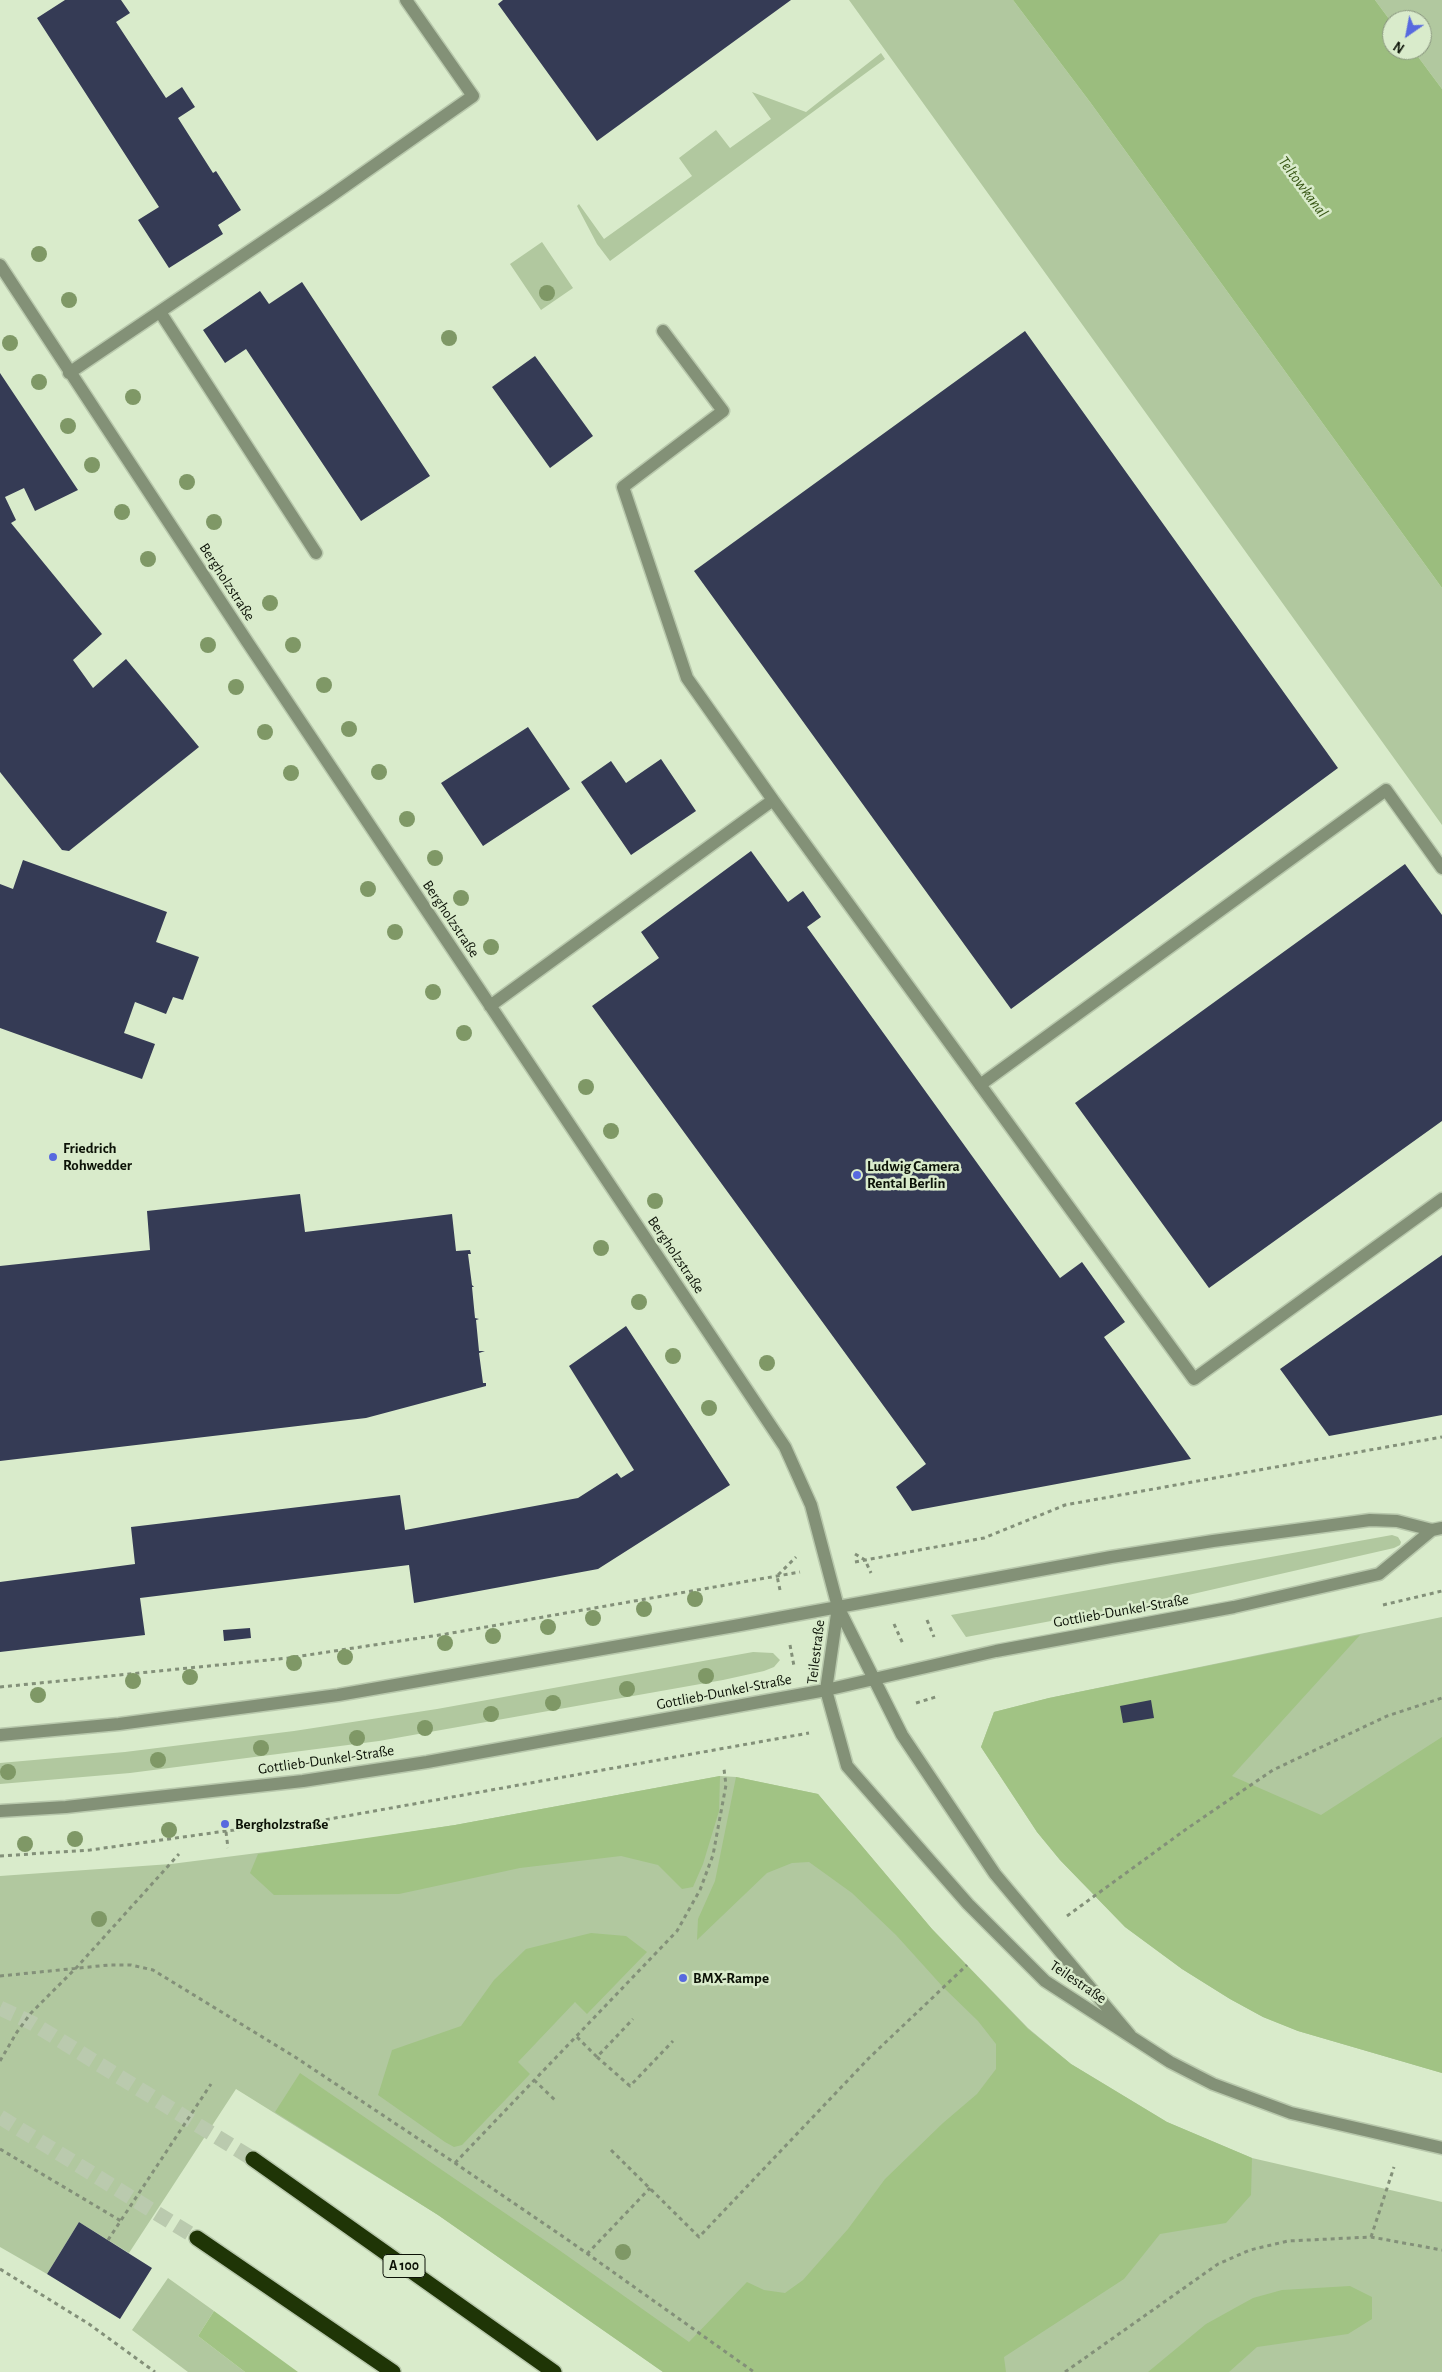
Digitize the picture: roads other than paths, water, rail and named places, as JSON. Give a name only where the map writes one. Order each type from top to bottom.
[{"type":"highway","name":"A 100","points":[[253,2159],[554,2372]]},
{"type":"highway","points":[[197,2238],[393,2372]]},
{"type":"street","points":[[70,373],[328,198],[473,96],[406,0]]},
{"type":"street","name":"Bergholzstraße","points":[[0,265],[490,1006],[784,1446],[810,1505],[838,1607]]},
{"type":"street","points":[[160,312],[316,553]]},
{"type":"street","points":[[663,332],[723,411],[623,487],[687,678],[772,800],[1194,1379],[1442,1199]]},
{"type":"street","points":[[980,1085],[1386,790],[1442,868]]},
{"type":"street","points":[[490,1006],[772,800]]},
{"type":"street","name":"Gottlieb-Dunkel-Straße","points":[[0,1735],[128,1723],[338,1695],[785,1617],[1111,1557],[1360,1521],[1397,1521],[1437,1529]]},
{"type":"street","name":"Gottlieb-Dunkel-Straße","points":[[0,1811],[66,1807],[303,1781],[427,1762],[826,1690],[996,1651],[1234,1607],[1380,1574],[1437,1529]]},
{"type":"street","name":"Teilestraße","points":[[838,1607],[889,1712],[977,1848],[1043,1934],[1130,2035]]},
{"type":"street","name":"Teilestraße","points":[[838,1607],[826,1690],[847,1766],[968,1904],[1045,1981],[1170,2062],[1248,2099],[1291,2113],[1442,2148]]},
{"type":"water","name":"Teltowkanal","points":[[1013,0],[1375,0],[1382,10],[1382,60],[1420,60],[1442,89],[1442,588],[1090,102]]},
{"type":"tunnel","points":[[0,2008],[32,2023],[253,2159]]},
{"type":"tunnel","points":[[0,2117],[197,2238]]},
{"type":"place","name":"Friedrich Rohwedder","points":[[53,1157]]},
{"type":"place","name":"Ludwig Camera Rental Berlin","points":[[857,1175]]},
{"type":"place","name":"Bergholzstraße","points":[[225,1824]]},
{"type":"place","name":"BMX-Rampe","points":[[683,1978]]}]
